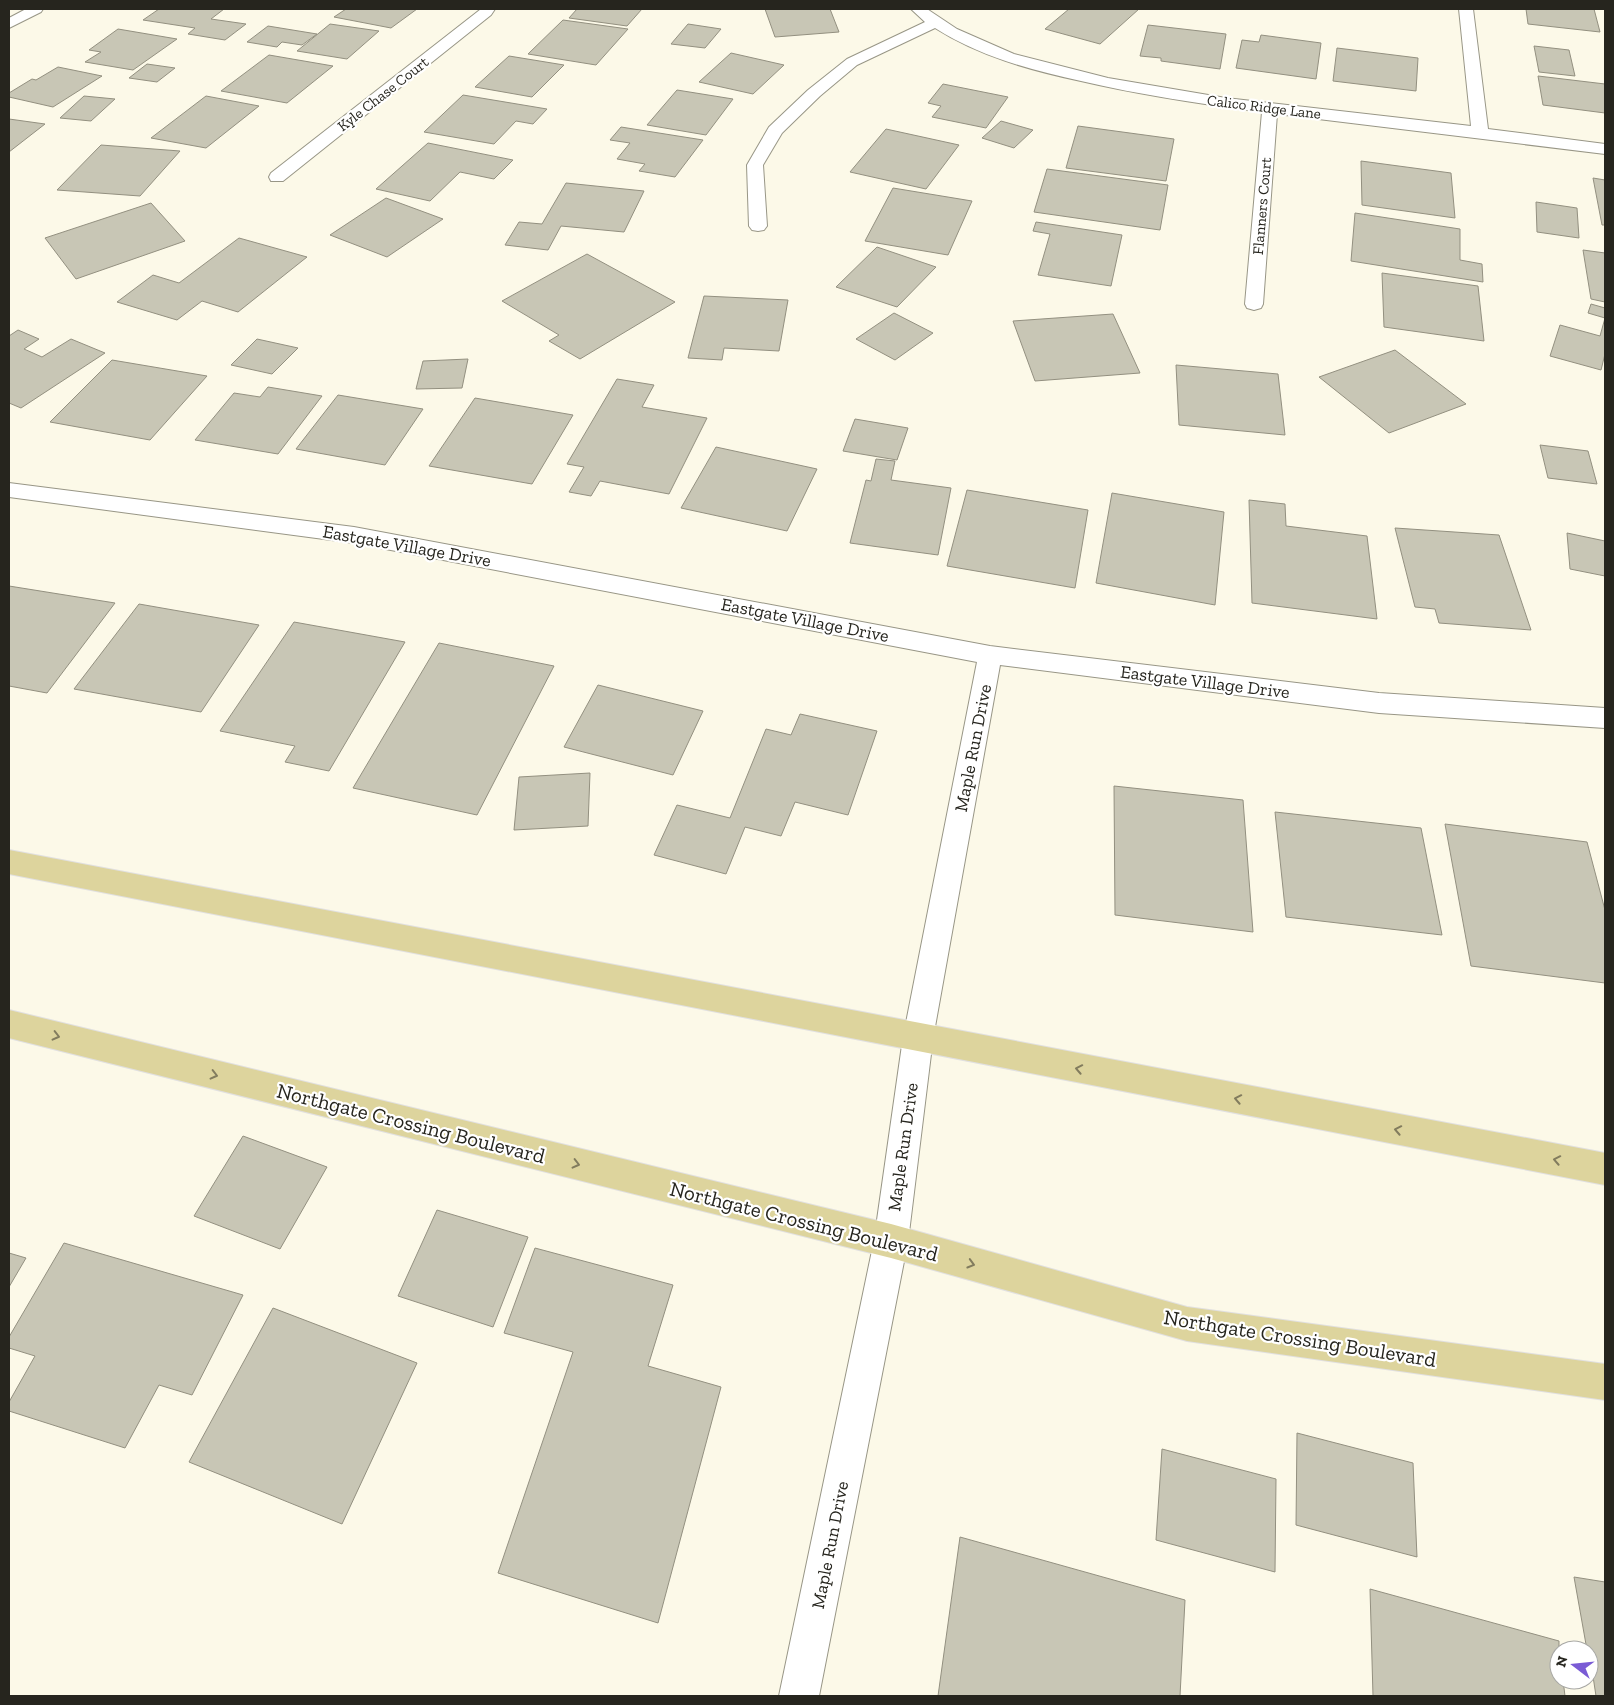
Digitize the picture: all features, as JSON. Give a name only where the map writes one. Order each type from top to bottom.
[{"type":"main road","points":[[9,862],[1605,1169]]},
{"type":"main road","name":"Northgate Crossing Boulevard","points":[[9,1024],[891,1241],[1187,1324],[1605,1382]]},
{"type":"street","points":[[9,24],[36,9]]},
{"type":"street","name":"Kyle Chase Court","points":[[277,178],[488,9]]},
{"type":"street","name":"Calico Ridge Lane","points":[[918,9],[934,23],[984,48],[1035,65],[1094,80],[1176,96],[1480,132],[1605,149]]},
{"type":"street","points":[[1466,9],[1480,132]]},
{"type":"street","points":[[758,226],[755,165],[775,130],[852,62],[934,23]]},
{"type":"street","name":"Flanners Court","points":[[1254,304],[1270,108]]},
{"type":"street","name":"Eastgate Village Drive","points":[[9,490],[354,535],[990,655],[1379,703],[1605,718]]},
{"type":"street","name":"Maple Run Drive","points":[[800,1696],[891,1241],[918,1038],[990,655]]},
{"type":"building","points":[[159,9],[224,9],[211,19],[246,24],[225,40],[188,34],[195,28],[143,20]]},
{"type":"building","points":[[346,9],[417,9],[391,28],[334,17]]},
{"type":"building","points":[[577,9],[642,9],[627,26],[569,18]]},
{"type":"building","points":[[765,9],[830,9],[839,32],[775,37]]},
{"type":"building","points":[[1069,9],[1139,9],[1100,44],[1045,29]]},
{"type":"building","points":[[1526,9],[1594,9],[1600,32],[1528,24]]},
{"type":"building","points":[[563,20],[628,29],[596,65],[528,54]]},
{"type":"building","points":[[330,24],[379,31],[347,59],[297,51]]},
{"type":"building","points":[[688,24],[721,29],[705,48],[671,44]]},
{"type":"building","points":[[1148,25],[1226,34],[1220,69],[1161,61],[1161,58],[1140,56]]},
{"type":"building","points":[[268,26],[317,34],[302,45],[282,42],[277,47],[247,42]]},
{"type":"building","points":[[118,29],[177,39],[133,70],[85,62],[101,52],[89,50]]},
{"type":"building","points":[[1261,35],[1321,43],[1316,79],[1236,68],[1242,40],[1259,42]]},
{"type":"building","points":[[1534,46],[1569,50],[1575,76],[1539,72]]},
{"type":"building","points":[[1337,48],[1418,58],[1416,91],[1333,81]]},
{"type":"building","points":[[731,53],[784,65],[753,94],[699,82]]},
{"type":"building","points":[[269,55],[333,66],[287,103],[221,91]]},
{"type":"building","points":[[509,56],[564,65],[532,97],[475,87]]},
{"type":"building","points":[[147,64],[175,68],[157,82],[129,78]]},
{"type":"building","points":[[58,67],[102,76],[53,107],[9,97],[9,93],[32,79],[36,80]]},
{"type":"building","points":[[1538,76],[1605,84],[1605,113],[1543,105]]},
{"type":"building","points":[[943,84],[1008,97],[986,128],[932,117],[941,106],[928,103]]},
{"type":"building","points":[[677,90],[733,99],[706,135],[647,125]]},
{"type":"building","points":[[463,95],[547,109],[533,124],[516,121],[494,144],[424,132]]},
{"type":"building","points":[[84,96],[115,99],[91,121],[60,118]]},
{"type":"building","points":[[206,96],[259,106],[206,148],[151,138]]},
{"type":"building","points":[[9,119],[45,124],[9,152]]},
{"type":"building","points":[[1001,121],[1033,130],[1014,148],[982,138]]},
{"type":"building","points":[[1078,126],[1174,139],[1166,181],[1066,168]]},
{"type":"building","points":[[621,127],[703,140],[675,177],[639,171],[645,164],[617,159],[630,143],[610,140]]},
{"type":"building","points":[[886,129],[959,145],[926,189],[850,172]]},
{"type":"building","points":[[428,143],[513,160],[494,179],[460,172],[430,201],[376,189]]},
{"type":"building","points":[[101,145],[180,151],[140,196],[57,190]]},
{"type":"building","points":[[1361,161],[1451,173],[1455,218],[1362,205]]},
{"type":"building","points":[[1047,169],[1168,185],[1160,230],[1034,212]]},
{"type":"building","points":[[1593,178],[1605,180],[1605,225],[1602,225]]},
{"type":"building","points":[[566,183],[644,191],[624,232],[561,226],[548,250],[505,245],[519,222],[542,224]]},
{"type":"building","points":[[893,188],[972,201],[948,255],[865,241]]},
{"type":"building","points":[[386,198],[443,219],[387,257],[330,235]]},
{"type":"building","points":[[1536,202],[1577,208],[1579,238],[1537,232]]},
{"type":"building","points":[[151,203],[185,241],[76,279],[45,238]]},
{"type":"building","points":[[1355,213],[1460,229],[1460,260],[1482,264],[1483,282],[1351,261]]},
{"type":"building","points":[[1036,222],[1122,235],[1111,286],[1038,275],[1050,234],[1033,231]]},
{"type":"building","points":[[239,238],[307,257],[238,312],[202,301],[177,320],[117,302],[153,275],[179,283]]},
{"type":"building","points":[[877,247],[936,267],[897,307],[836,287]]},
{"type":"building","points":[[1583,250],[1605,253],[1605,302],[1591,299]]},
{"type":"building","points":[[587,254],[675,302],[580,359],[549,341],[559,335],[502,301]]},
{"type":"building","points":[[1382,273],[1478,286],[1484,341],[1384,327]]},
{"type":"building","points":[[704,296],[788,300],[779,351],[724,348],[722,360],[688,358]]},
{"type":"building","points":[[1591,304],[1605,308],[1605,318],[1588,313]]},
{"type":"building","points":[[894,313],[933,333],[895,360],[856,339]]},
{"type":"building","points":[[1113,314],[1140,373],[1035,381],[1013,321]]},
{"type":"building","points":[[1605,318],[1605,354],[1601,370],[1550,356],[1560,325],[1600,336]]},
{"type":"building","points":[[18,330],[39,339],[24,349],[42,357],[71,339],[105,353],[21,408],[9,403],[9,336]]},
{"type":"building","points":[[257,339],[298,348],[272,374],[231,365]]},
{"type":"building","points":[[1395,350],[1466,404],[1389,433],[1319,377]]},
{"type":"building","points":[[468,359],[462,388],[416,389],[423,361]]},
{"type":"building","points":[[112,360],[207,376],[150,440],[50,422]]},
{"type":"building","points":[[1176,365],[1278,374],[1285,435],[1179,425]]},
{"type":"building","points":[[617,379],[654,385],[642,407],[707,418],[669,494],[600,481],[591,496],[569,492],[584,467],[567,464]]},
{"type":"building","points":[[268,387],[322,396],[278,454],[195,440],[234,393],[260,397]]},
{"type":"building","points":[[338,395],[423,409],[385,465],[296,449]]},
{"type":"building","points":[[475,398],[573,415],[532,484],[429,466]]},
{"type":"building","points":[[855,419],[908,428],[897,460],[843,451]]},
{"type":"building","points":[[1540,445],[1588,451],[1597,484],[1548,478]]},
{"type":"building","points":[[716,447],[817,469],[787,531],[681,508]]},
{"type":"building","points":[[876,459],[895,461],[891,480],[951,488],[938,555],[850,543],[866,480],[871,481]]},
{"type":"building","points":[[967,490],[1088,510],[1075,588],[947,566]]},
{"type":"building","points":[[1112,493],[1224,512],[1215,605],[1096,583]]},
{"type":"building","points":[[1249,500],[1285,504],[1286,526],[1367,536],[1377,619],[1252,603]]},
{"type":"building","points":[[1395,528],[1499,535],[1531,630],[1439,623],[1435,609],[1415,607]]},
{"type":"building","points":[[1567,533],[1605,541],[1605,576],[1570,569]]},
{"type":"building","points":[[9,586],[115,603],[47,693],[9,686]]},
{"type":"building","points":[[139,604],[259,625],[201,712],[74,689]]},
{"type":"building","points":[[294,622],[405,642],[329,771],[285,762],[295,746],[220,731]]},
{"type":"building","points":[[439,643],[554,666],[477,815],[353,788]]},
{"type":"building","points":[[598,685],[703,711],[673,775],[564,747]]},
{"type":"building","points":[[800,714],[877,731],[848,815],[795,802],[781,836],[745,827],[726,874],[654,855],[677,805],[730,818],[766,729],[791,735]]},
{"type":"building","points":[[590,773],[588,826],[514,830],[519,777]]},
{"type":"building","points":[[1114,786],[1243,800],[1253,932],[1115,915]]},
{"type":"building","points":[[1275,812],[1421,828],[1442,935],[1286,917]]},
{"type":"building","points":[[1445,824],[1587,842],[1605,910],[1605,983],[1471,966]]},
{"type":"building","points":[[243,1136],[327,1167],[280,1249],[194,1216]]},
{"type":"building","points":[[437,1210],[528,1237],[493,1327],[398,1296]]},
{"type":"building","points":[[64,1243],[243,1295],[192,1395],[159,1385],[125,1448],[9,1411],[9,1402],[35,1356],[9,1348],[9,1337]]},
{"type":"building","points":[[535,1248],[673,1285],[648,1366],[721,1387],[658,1623],[498,1573],[573,1352],[504,1333]]},
{"type":"building","points":[[9,1253],[26,1258],[9,1287]]},
{"type":"building","points":[[273,1308],[417,1363],[342,1524],[189,1462]]},
{"type":"building","points":[[1297,1433],[1413,1463],[1417,1557],[1296,1525]]},
{"type":"building","points":[[1162,1449],[1276,1479],[1275,1572],[1156,1540]]},
{"type":"building","points":[[960,1537],[1185,1600],[1180,1696],[938,1696]]},
{"type":"building","points":[[1574,1577],[1605,1582],[1605,1696],[1596,1696],[1595,1690],[1599,1690],[1599,1640],[1585,1640]]},
{"type":"building","points":[[1370,1589],[1555,1640],[1549,1640],[1549,1690],[1564,1690],[1565,1696],[1373,1696]]}]
